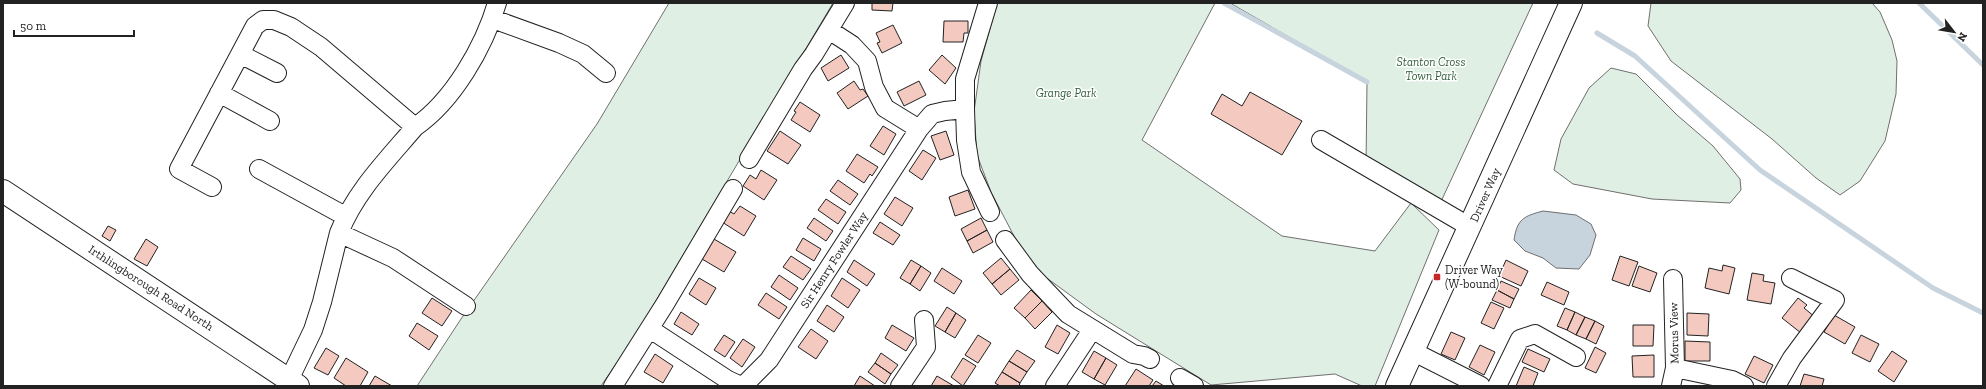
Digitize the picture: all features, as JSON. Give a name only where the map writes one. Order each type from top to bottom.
[{"type":"main road","name":"Driver Way","points":[[1398,386],[1571,3]]},
{"type":"main road","name":"Irthlingborough Road North","points":[[3,191],[294,383]]},
{"type":"street","points":[[749,159],[845,3]]},
{"type":"street","points":[[988,3],[965,80],[965,109],[966,140],[971,172],[990,212]]},
{"type":"street","points":[[294,383],[322,302],[342,225],[363,190],[415,127],[432,116],[462,78],[495,11],[583,54],[606,74]]},
{"type":"street","points":[[212,187],[179,170],[255,26],[263,20],[274,20],[291,27],[321,47],[415,127]]},
{"type":"street","points":[[829,30],[852,45],[868,61],[874,87],[884,108],[919,129]]},
{"type":"street","points":[[240,54],[278,73]]},
{"type":"street","points":[[219,93],[270,121]]},
{"type":"street","name":"Sir Henry Fowler Way","points":[[742,386],[769,360],[919,129],[932,114],[965,109]]},
{"type":"street","points":[[1321,140],[1470,227]]},
{"type":"street","points":[[259,169],[466,306]]},
{"type":"street","points":[[613,386],[650,329],[733,189]]},
{"type":"street","points":[[1005,240],[1030,274],[1068,314],[1133,354],[1150,359]]},
{"type":"street","points":[[1776,386],[1792,358],[1835,300],[1791,278]]},
{"type":"street","name":"Morus View","points":[[1671,386],[1675,368],[1673,279]]},
{"type":"street","points":[[900,386],[926,347],[924,320]]},
{"type":"street","points":[[650,329],[728,380],[742,386]]},
{"type":"street","points":[[1055,386],[1092,330]]},
{"type":"street","points":[[1497,386],[1520,339],[1535,334],[1576,357]]},
{"type":"street","points":[[1414,352],[1481,386]]},
{"type":"street","points":[[1675,368],[1732,380],[1744,386]]},
{"type":"green space","points":[[669,3],[833,3],[635,336],[601,386],[417,386],[461,319],[597,124]]},
{"type":"green space","name":"Grange Park","points":[[997,3],[1215,3],[1142,140],[1282,236],[1375,251],[1411,203],[1439,230],[1375,386],[1362,386],[1335,374],[1211,385],[1096,314],[1044,276],[1028,259],[1015,238],[991,192],[977,155],[974,112],[981,61]]},
{"type":"green space","name":"Stanton Cross Town Park","points":[[1230,3],[1533,3],[1438,208],[1366,167],[1367,82]]},
{"type":"green space","points":[[1651,3],[1872,3],[1880,12],[1892,40],[1897,61],[1896,94],[1885,141],[1860,181],[1840,195],[1816,178],[1772,139],[1671,61],[1648,26]]},
{"type":"green space","points":[[1611,68],[1636,74],[1677,115],[1713,146],[1740,179],[1741,190],[1730,203],[1652,199],[1573,184],[1554,170],[1561,139],[1589,88]]},
{"type":"shaded area","points":[[1543,211],[1576,215],[1591,224],[1596,235],[1590,255],[1579,269],[1556,268],[1543,258],[1525,251],[1514,240],[1517,227],[1522,220]]},
{"type":"building","points":[[872,3],[893,3],[892,11],[872,10]]},
{"type":"building","points":[[944,21],[968,21],[968,33],[964,33],[963,42],[943,42]]},
{"type":"building","points":[[893,25],[902,43],[882,53],[877,43],[880,42],[876,33]]},
{"type":"building","points":[[841,55],[849,68],[828,81],[821,68]]},
{"type":"building","points":[[942,55],[956,68],[945,84],[929,70]]},
{"type":"building","points":[[854,81],[860,90],[863,89],[868,96],[848,109],[837,93]]},
{"type":"building","points":[[919,81],[926,95],[904,106],[897,92]]},
{"type":"building","points":[[1250,92],[1302,121],[1282,155],[1211,114],[1222,94],[1242,106]]},
{"type":"building","points":[[800,102],[820,115],[810,132],[791,120],[796,112],[794,111]]},
{"type":"building","points":[[883,126],[896,134],[884,155],[870,146]]},
{"type":"building","points":[[780,131],[801,145],[788,164],[767,151]]},
{"type":"building","points":[[946,131],[954,155],[940,160],[931,136]]},
{"type":"building","points":[[923,150],[936,158],[922,180],[909,171]]},
{"type":"building","points":[[857,154],[878,167],[872,176],[870,174],[864,183],[846,171]]},
{"type":"building","points":[[761,170],[777,180],[764,200],[743,186],[750,175],[756,179]]},
{"type":"building","points":[[838,180],[858,194],[850,205],[830,191]]},
{"type":"building","points":[[968,190],[975,209],[955,216],[949,197]]},
{"type":"building","points":[[895,197],[913,208],[902,226],[884,214]]},
{"type":"building","points":[[826,199],[846,212],[838,224],[818,210]]},
{"type":"building","points":[[740,206],[756,216],[744,236],[722,222],[729,211],[734,214]]},
{"type":"building","points":[[814,218],[833,231],[826,241],[807,228]]},
{"type":"building","points":[[981,218],[987,230],[967,241],[961,229]]},
{"type":"building","points":[[880,222],[900,235],[893,245],[873,233]]},
{"type":"building","points":[[108,226],[116,230],[110,241],[102,236]]},
{"type":"building","points":[[987,230],[993,242],[973,253],[967,241]]},
{"type":"building","points":[[803,238],[821,249],[814,261],[796,250]]},
{"type":"building","points":[[146,239],[158,247],[147,266],[134,259]]},
{"type":"building","points":[[714,239],[736,252],[724,272],[702,259]]},
{"type":"building","points":[[791,256],[811,269],[803,280],[783,267]]},
{"type":"building","points":[[1620,256],[1638,262],[1629,286],[1612,280]]},
{"type":"building","points":[[1001,258],[1010,269],[992,284],[983,273]]},
{"type":"building","points":[[854,260],[875,274],[867,286],[847,272]]},
{"type":"building","points":[[911,260],[921,266],[910,284],[900,278]]},
{"type":"building","points":[[1506,260],[1528,271],[1521,286],[1499,276]]},
{"type":"building","points":[[1723,265],[1735,268],[1729,294],[1705,288],[1709,268],[1722,271]]},
{"type":"building","points":[[921,266],[931,273],[920,291],[910,284]]},
{"type":"building","points":[[1639,266],[1657,273],[1650,292],[1632,286]]},
{"type":"building","points":[[942,268],[962,281],[954,294],[934,281]]},
{"type":"building","points":[[1010,269],[1019,280],[1001,295],[992,284]]},
{"type":"building","points":[[1752,273],[1764,275],[1763,281],[1775,283],[1771,304],[1747,300]]},
{"type":"building","points":[[779,275],[798,288],[790,300],[771,287]]},
{"type":"building","points":[[699,278],[716,288],[706,305],[689,294]]},
{"type":"building","points":[[842,278],[860,290],[848,308],[831,296]]},
{"type":"building","points":[[1501,281],[1519,289],[1514,299],[1497,290]]},
{"type":"building","points":[[1547,282],[1569,292],[1564,305],[1541,295]]},
{"type":"building","points":[[1031,290],[1042,301],[1025,318],[1014,308]]},
{"type":"building","points":[[1497,290],[1514,299],[1510,308],[1492,300]]},
{"type":"building","points":[[766,293],[787,307],[779,319],[758,305]]},
{"type":"building","points":[[432,298],[452,311],[442,326],[422,313]]},
{"type":"building","points":[[1798,298],[1807,305],[1804,308],[1815,317],[1801,333],[1782,318]]},
{"type":"building","points":[[1042,301],[1052,312],[1035,329],[1025,318]]},
{"type":"building","points":[[1491,302],[1504,308],[1494,329],[1481,323]]},
{"type":"building","points":[[827,305],[844,317],[834,332],[817,321]]},
{"type":"building","points":[[947,307],[956,313],[945,332],[935,326]]},
{"type":"building","points":[[1565,308],[1575,312],[1567,330],[1557,326]]},
{"type":"building","points":[[681,312],[699,324],[692,335],[674,324]]},
{"type":"building","points":[[1575,312],[1585,317],[1576,335],[1567,330]]},
{"type":"building","points":[[956,313],[966,320],[955,338],[945,332]]},
{"type":"building","points":[[1687,313],[1709,314],[1708,336],[1687,335]]},
{"type":"building","points":[[1834,315],[1855,327],[1845,344],[1824,332]]},
{"type":"building","points":[[1585,317],[1595,321],[1586,339],[1576,335]]},
{"type":"building","points":[[1595,321],[1604,326],[1596,344],[1586,339]]},
{"type":"building","points":[[417,323],[438,336],[429,350],[409,336]]},
{"type":"building","points":[[892,325],[914,338],[906,351],[885,338]]},
{"type":"building","points":[[1057,325],[1070,333],[1058,354],[1045,347]]},
{"type":"building","points":[[1633,325],[1654,325],[1653,346],[1633,346]]},
{"type":"building","points":[[811,329],[828,341],[816,359],[798,347]]},
{"type":"building","points":[[1451,332],[1465,338],[1455,360],[1441,354]]},
{"type":"building","points":[[724,335],[735,342],[725,357],[714,350]]},
{"type":"building","points":[[978,335],[991,343],[978,363],[965,355]]},
{"type":"building","points":[[1861,335],[1879,344],[1870,362],[1852,353]]},
{"type":"building","points":[[743,339],[755,347],[742,367],[730,358]]},
{"type":"building","points":[[1685,341],[1710,342],[1710,361],[1685,361]]},
{"type":"building","points":[[1480,345],[1495,352],[1484,375],[1469,367]]},
{"type":"building","points":[[1595,347],[1606,353],[1596,373],[1585,368]]},
{"type":"building","points":[[326,348],[339,356],[328,375],[314,368]]},
{"type":"building","points":[[1528,349],[1550,359],[1544,372],[1522,362]]},
{"type":"building","points":[[1017,350],[1035,361],[1027,372],[1009,361]]},
{"type":"building","points":[[1094,351],[1106,358],[1094,379],[1082,372]]},
{"type":"building","points":[[1892,351],[1907,361],[1894,382],[1878,371]]},
{"type":"building","points":[[881,353],[898,365],[891,374],[875,363]]},
{"type":"building","points":[[655,354],[673,366],[663,383],[644,372]]},
{"type":"building","points":[[1654,355],[1654,377],[1633,377],[1632,356]]},
{"type":"building","points":[[1754,356],[1773,365],[1764,383],[1745,374]]},
{"type":"building","points":[[346,358],[368,372],[360,386],[346,386],[334,378]]},
{"type":"building","points":[[963,358],[976,366],[963,386],[951,377]]},
{"type":"building","points":[[1106,358],[1117,365],[1105,385],[1094,379]]},
{"type":"building","points":[[1009,361],[1027,372],[1020,383],[1002,372]]},
{"type":"building","points":[[875,363],[891,374],[885,384],[868,372]]},
{"type":"building","points":[[1524,367],[1538,373],[1533,386],[1516,386]]},
{"type":"building","points":[[1136,369],[1153,380],[1149,386],[1125,386]]},
{"type":"building","points":[[1002,372],[1020,383],[1019,386],[1000,386],[995,383]]},
{"type":"building","points":[[1804,374],[1824,379],[1822,386],[1800,386]]},
{"type":"building","points":[[375,376],[392,386],[369,386]]},
{"type":"building","points":[[860,376],[875,386],[854,386]]},
{"type":"building","points":[[937,376],[954,386],[931,386]]},
{"type":"building","points":[[1156,381],[1164,386],[1152,386]]},
{"type":"waterway","points":[[1224,3],[1367,82]]},
{"type":"waterway","points":[[1919,3],[1983,65]]},
{"type":"waterway","points":[[1597,33],[1635,56],[1760,170],[1933,288],[1983,313]]},
{"type":"place","name":"Driver Way (W-bound)","points":[[1437,277]]}]
